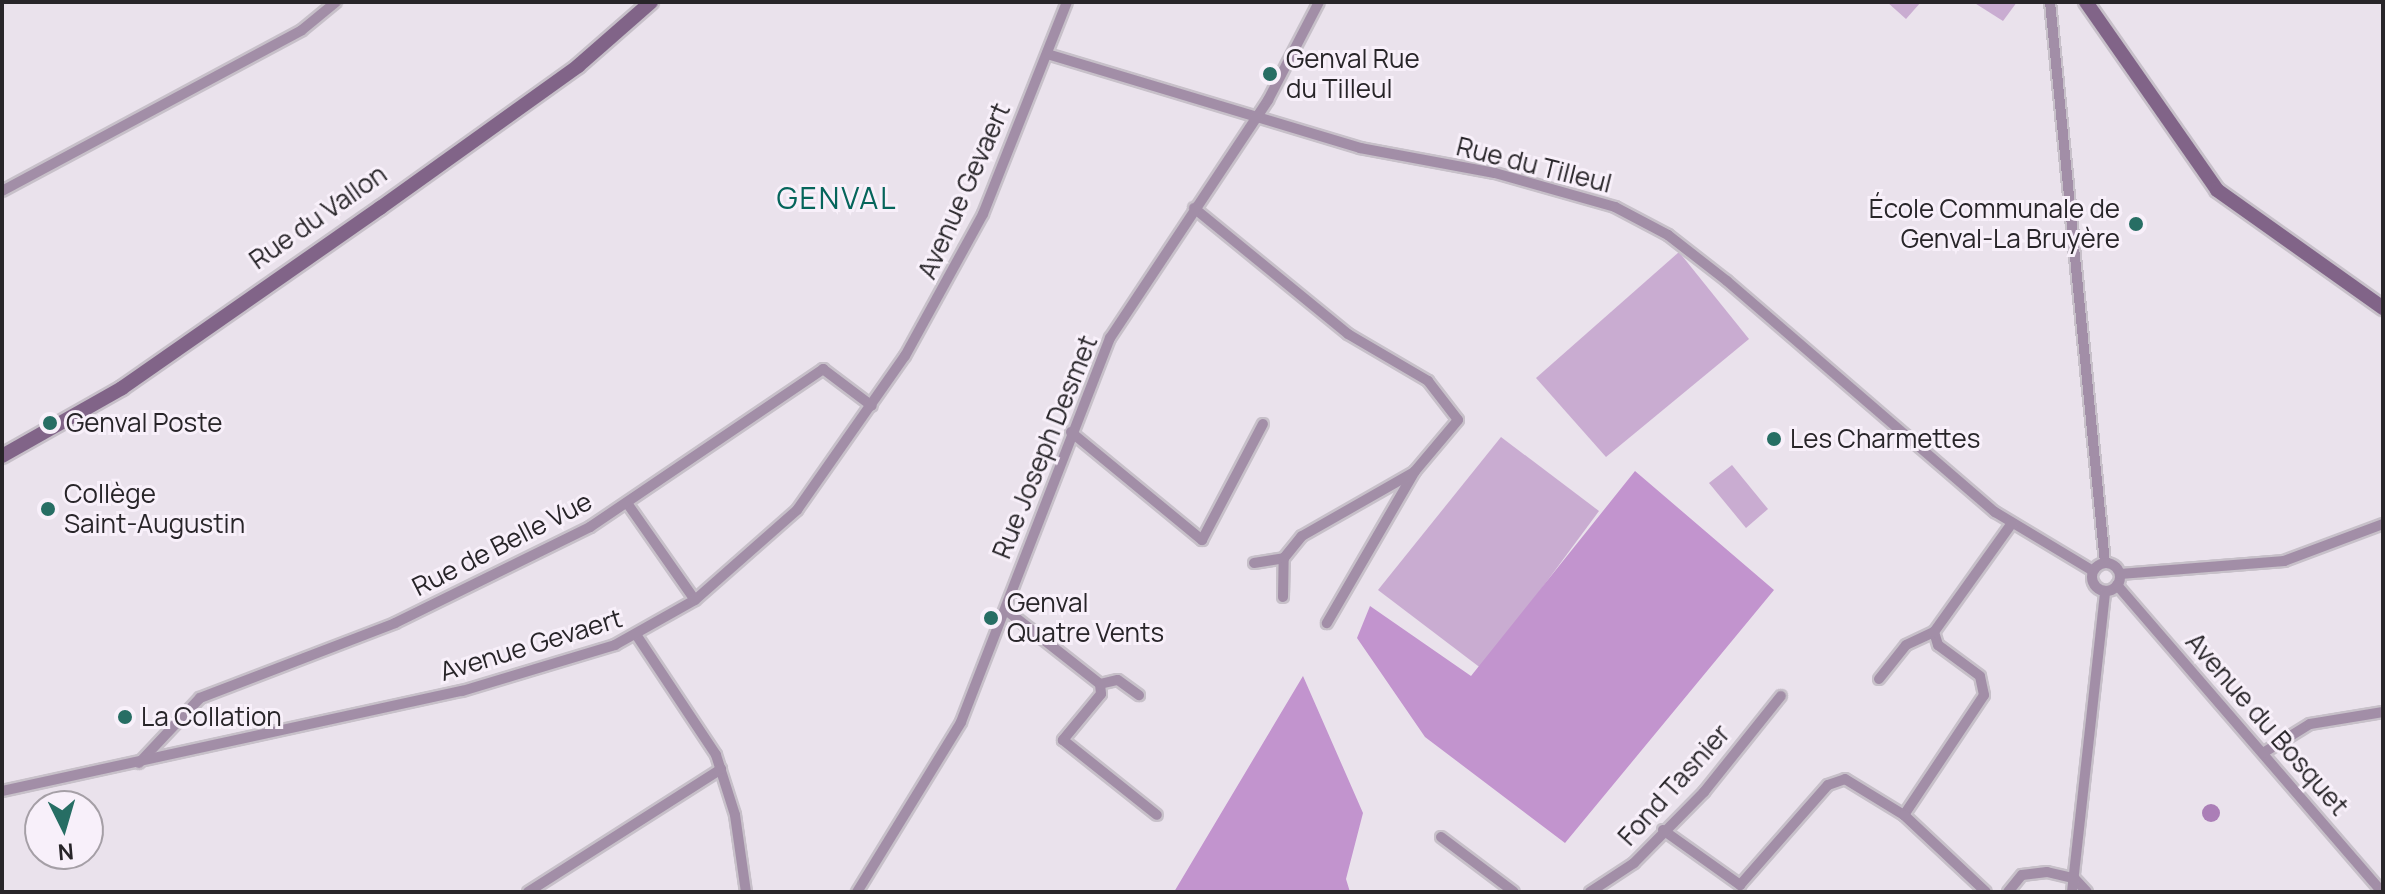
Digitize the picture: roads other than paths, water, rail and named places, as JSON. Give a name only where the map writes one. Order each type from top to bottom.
[{"type":"street","points":[[2,191],[302,30],[336,2]]},
{"type":"street","name":"Rue du Vallon","points":[[2,456],[122,388],[380,208],[578,66],[651,2]]},
{"type":"street","name":"Avenue Gevaert","points":[[2,791],[419,703],[637,636],[695,600],[766,545],[872,406],[967,247],[1067,2]]},
{"type":"street","name":"Rue Joseph Desmet","points":[[857,892],[961,722],[1071,432],[1129,304],[1255,116],[1319,2]]},
{"type":"street","points":[[2050,2],[2105,563],[2093,571],[2094,584],[2105,591]]},
{"type":"street","points":[[2086,2],[2217,190],[2383,308]]},
{"type":"street","name":"Rue du Tilleul","points":[[1047,54],[1360,148],[1545,186],[1654,226],[2012,523],[2093,571]]},
{"type":"street","points":[[1194,208],[1348,334],[1428,381],[1458,420],[1415,471],[1327,623]]},
{"type":"street","name":"Rue de Belle Vue","points":[[139,763],[200,698],[395,623],[627,503],[823,369],[872,406]]},
{"type":"street","points":[[1071,432],[1202,540],[1263,424]]},
{"type":"street","points":[[1283,597],[1284,558],[1302,536],[1415,471]]},
{"type":"street","points":[[627,503],[695,600]]},
{"type":"street","points":[[1879,679],[1906,645],[1934,632],[2012,523]]},
{"type":"street","points":[[2072,892],[2105,591],[2118,580],[2284,561],[2383,524]]},
{"type":"street","points":[[1254,563],[1284,558]]},
{"type":"street","name":"Avenue du Bosquet","points":[[2105,563],[2382,892]]},
{"type":"street","points":[[1006,610],[1100,684],[1101,694],[1063,740],[1157,815]]},
{"type":"street","points":[[1904,815],[1984,695],[1980,676],[1938,645],[1934,632]]},
{"type":"street","points":[[637,636],[721,769],[746,892]]},
{"type":"street","points":[[1100,684],[1118,680],[1139,695]]},
{"type":"street","name":"Fond Tasnier","points":[[1590,892],[1634,863],[1663,830],[1704,792],[1781,696]]},
{"type":"street","points":[[2263,753],[2310,724],[2383,712]]},
{"type":"street","points":[[528,892],[721,769]]},
{"type":"street","points":[[1663,830],[1744,889],[1834,780],[1845,779],[1904,815],[1986,892]]},
{"type":"street","points":[[1441,837],[1514,892]]},
{"type":"street","points":[[2008,892],[2032,872],[2074,878],[2087,892]]},
{"type":"place","name":"Genval Rue du Tilleul","points":[[1270,74]]},
{"type":"place","name":"École Communale de Genval-La Bruyère","points":[[2136,224]]},
{"type":"place","name":"Genval Poste","points":[[50,423]]},
{"type":"place","name":"Les Charmettes","points":[[1774,439]]},
{"type":"place","name":"Collège Saint-Augustin","points":[[48,509]]},
{"type":"place","name":"Genval Quatre Vents","points":[[991,618]]},
{"type":"place","name":"La Collation","points":[[125,717]]},
{"type":"district","name":"GENVAL","points":[[837,198]]}]
